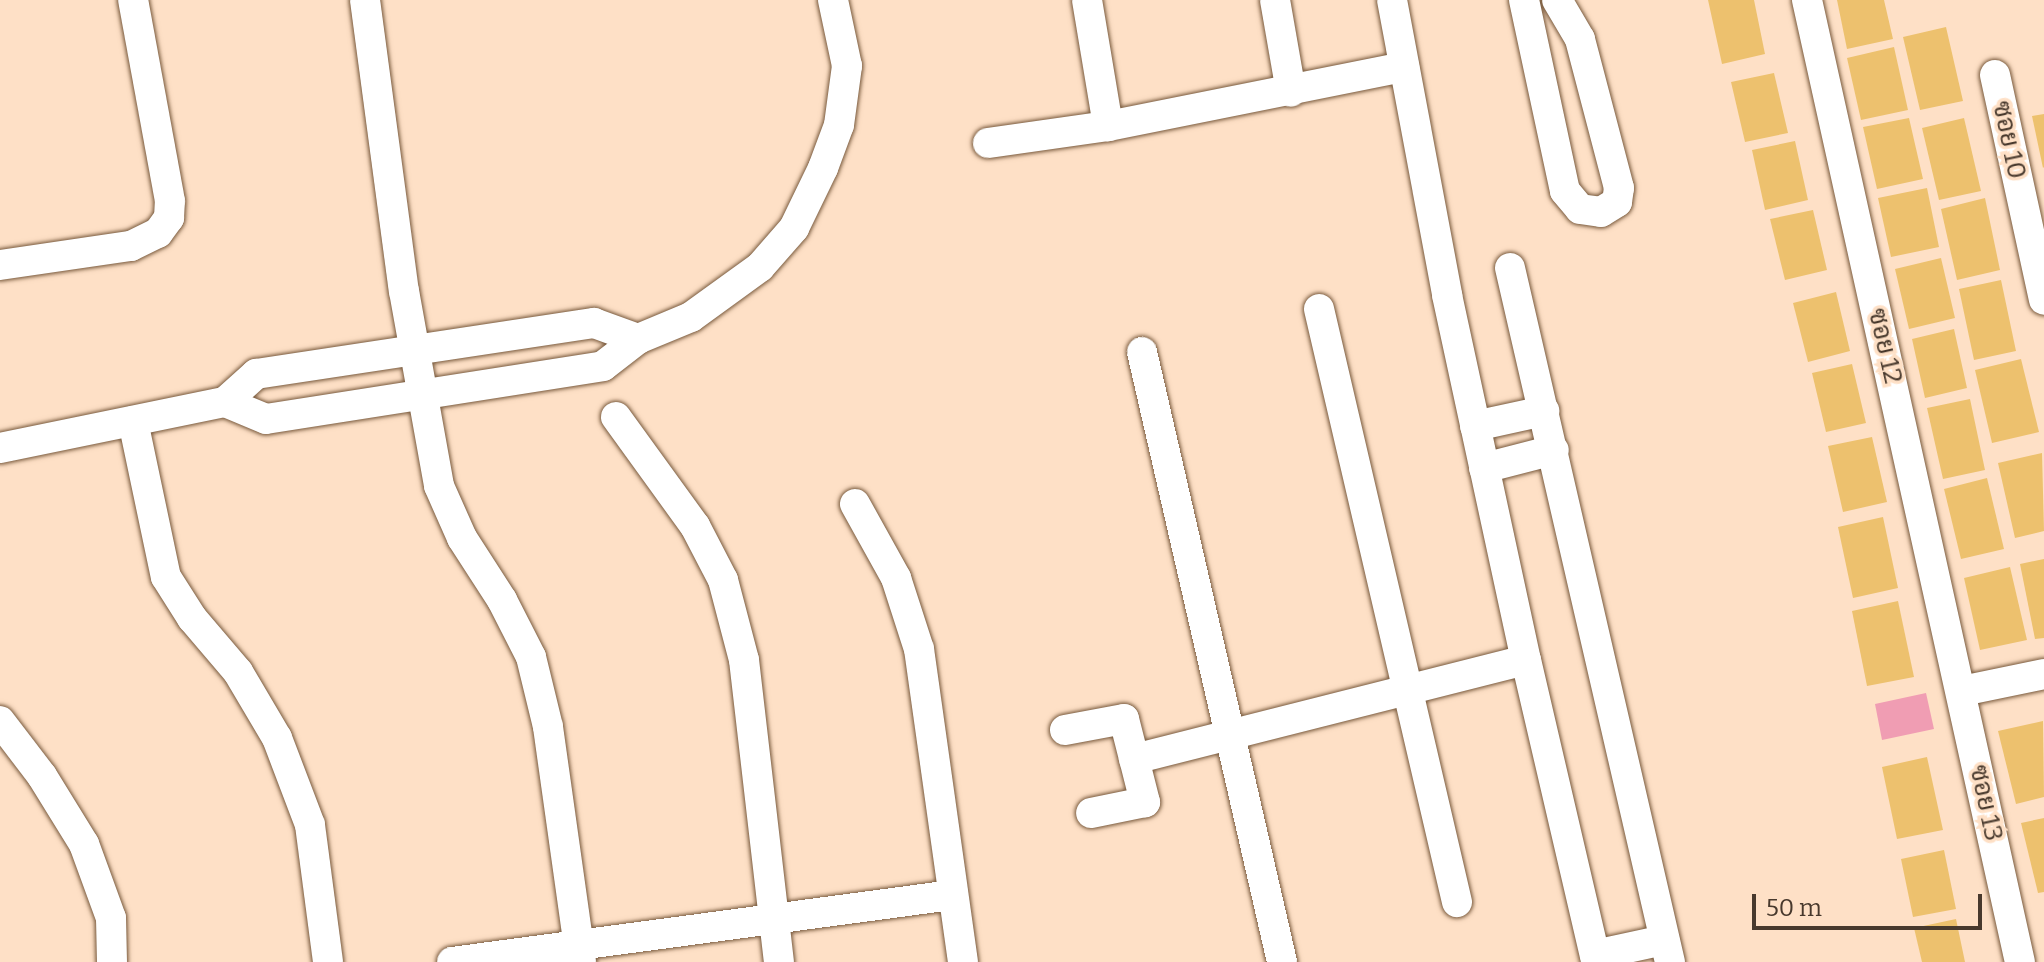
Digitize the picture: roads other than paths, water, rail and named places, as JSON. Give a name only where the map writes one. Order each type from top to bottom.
[{"type":"street","points":[[0,265],[131,246],[158,233],[169,218],[170,201],[133,0]]},
{"type":"street","points":[[365,0],[414,350],[439,486],[462,538],[502,600],[531,657],[548,727],[580,953]]},
{"type":"street","points":[[225,402],[266,419],[603,366],[638,339],[691,317],[760,267],[794,228],[839,125],[847,66],[833,0]]},
{"type":"street","points":[[1087,0],[1108,126]]},
{"type":"street","points":[[1275,0],[1291,92]]},
{"type":"street","points":[[1392,0],[1475,426],[1595,959],[1667,951],[1510,268]]},
{"type":"street","points":[[1524,0],[1565,191],[1580,209],[1601,212],[1617,202],[1619,188],[1580,39],[1557,0]]},
{"type":"street","name":"ซอย 12","points":[[1807,0],[1962,691]]},
{"type":"street","points":[[988,143],[1108,126],[1291,92],[1404,67]]},
{"type":"street","name":"ซอย 10","points":[[1995,75],[2044,300]]},
{"type":"street","points":[[1319,309],[1457,902]]},
{"type":"street","points":[[0,448],[225,402],[256,374],[594,323],[638,339]]},
{"type":"street","points":[[1142,352],[1282,962]]},
{"type":"street","points":[[1475,426],[1544,411]]},
{"type":"street","points":[[616,417],[695,526],[723,580],[744,660],[779,962]]},
{"type":"street","points":[[133,421],[166,577],[192,618],[238,672],[277,738],[310,825],[328,962]]},
{"type":"street","points":[[1484,468],[1554,450]]},
{"type":"street","points":[[855,504],[896,578],[919,649],[963,962]]},
{"type":"street","points":[[1134,759],[1526,660]]},
{"type":"street","points":[[1962,691],[2044,674]]},
{"type":"street","name":"ซอย 13","points":[[1962,691],[2020,962]]},
{"type":"street","points":[[1065,730],[1124,719],[1145,802],[1091,813]]},
{"type":"street","points":[[0,721],[42,776],[84,844],[111,918],[112,962]]},
{"type":"street","points":[[452,962],[580,953],[952,895]]}]
